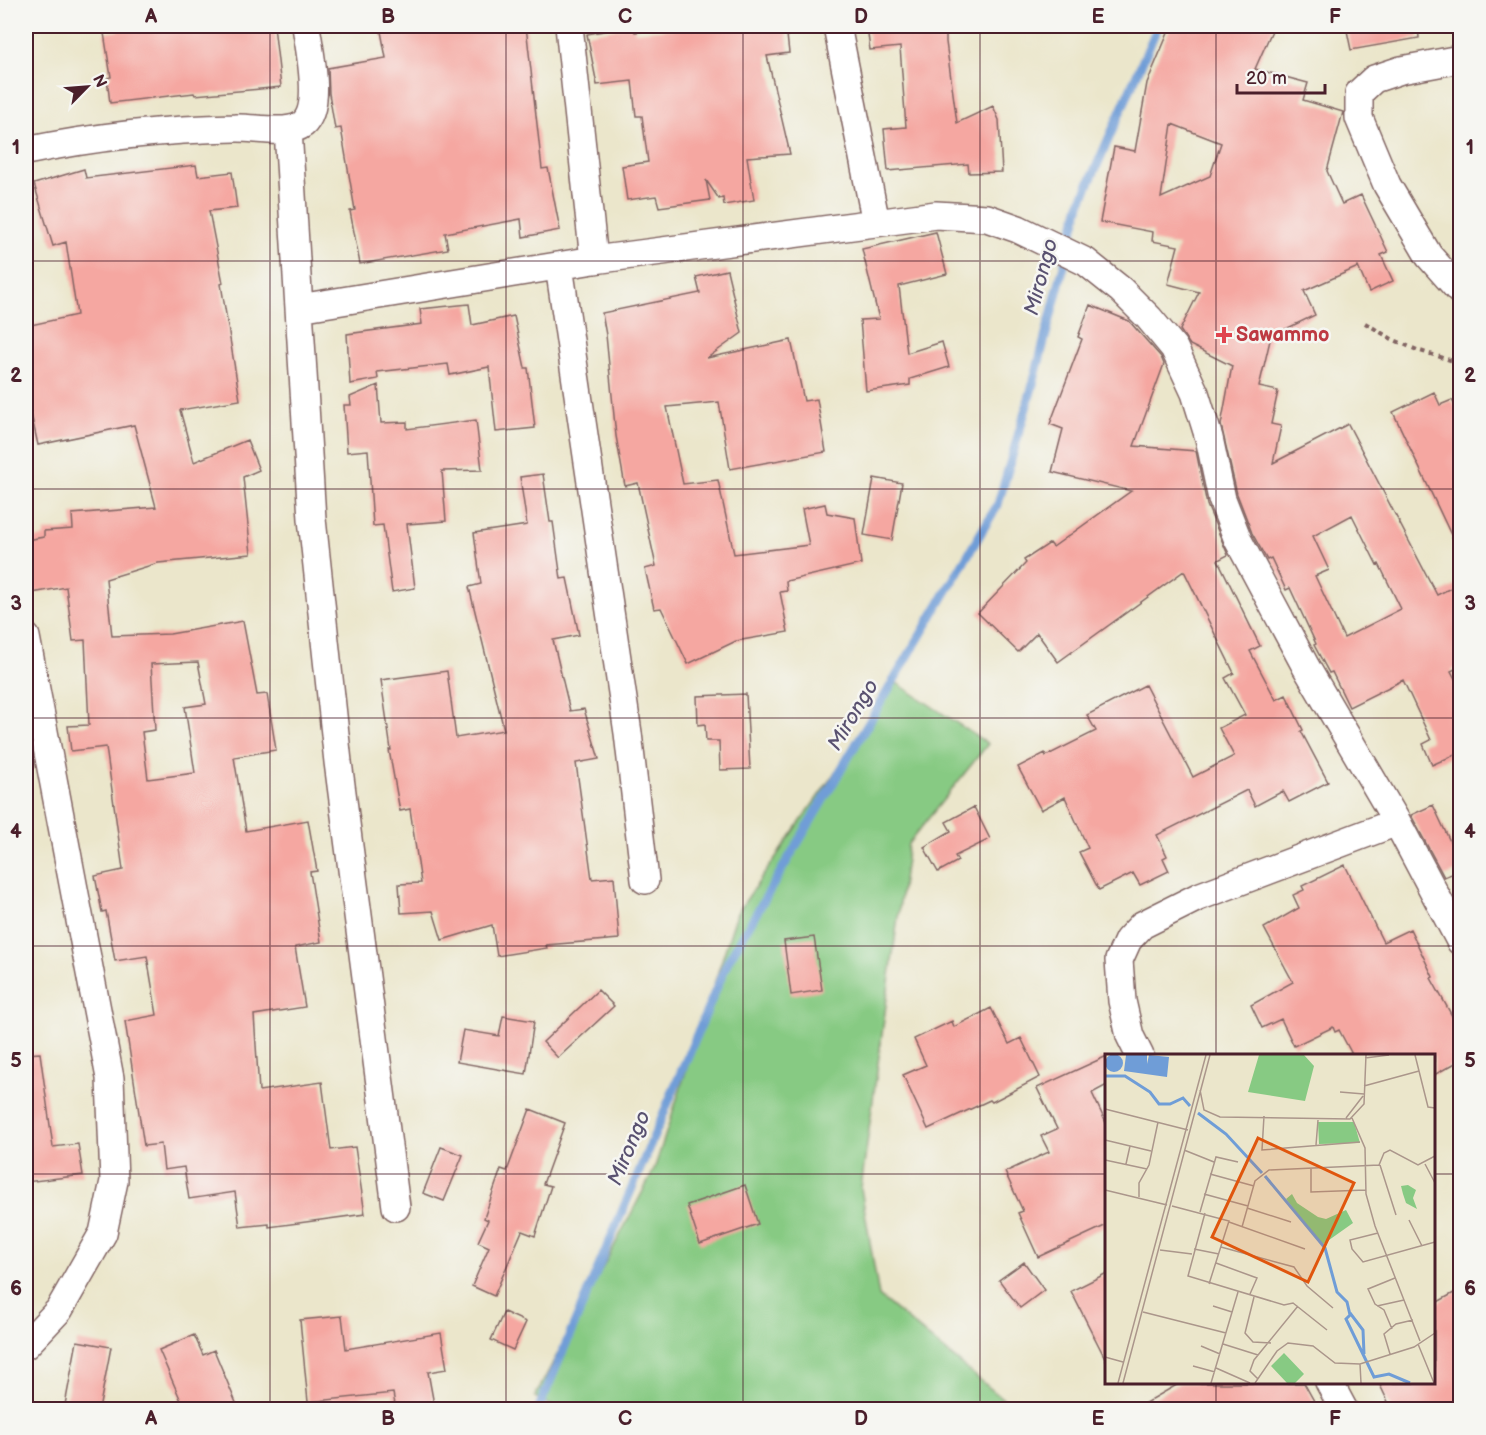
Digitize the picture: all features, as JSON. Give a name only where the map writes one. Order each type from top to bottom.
[{"type":"street","points":[[26,151],[166,131],[238,128],[288,130],[304,124],[312,109],[314,84],[306,26]]},
{"type":"street","points":[[569,26],[594,261]]},
{"type":"street","points":[[837,26],[876,223]]},
{"type":"street","points":[[1461,59],[1401,70],[1374,79],[1359,93],[1359,118],[1387,185],[1410,226],[1429,256],[1461,291]]},
{"type":"street","points":[[288,130],[312,519],[337,751],[396,1207]]},
{"type":"street","points":[[299,308],[594,261],[936,215],[987,218],[1018,229],[1086,262],[1149,318],[1174,348],[1195,393],[1209,438],[1222,499],[1238,540],[1306,667],[1397,822],[1461,941]]},
{"type":"street","points":[[560,266],[628,733],[645,880]]},
{"type":"street","points":[[26,638],[110,1078],[114,1180],[104,1233],[58,1310],[26,1345]]},
{"type":"street","points":[[1139,1054],[1130,1036],[1122,1001],[1119,960],[1128,940],[1142,925],[1198,897],[1397,822]]},
{"type":"street","points":[[1330,1384],[1344,1410]]},
{"type":"path","points":[[1365,323],[1417,350],[1461,363]]},
{"type":"green space","points":[[897,683],[988,744],[908,844],[861,1188],[879,1296],[1015,1409],[559,1410],[535,1397],[654,1170],[737,913]]},
{"type":"building","points":[[119,26],[274,26],[281,87],[195,95],[194,93],[110,103],[107,78],[111,77],[104,33],[119,31]]},
{"type":"building","points":[[380,26],[526,26],[542,169],[548,168],[560,230],[523,237],[521,219],[445,233],[448,249],[360,264],[350,211],[355,210],[341,128],[335,129],[329,93],[328,68],[386,58]]},
{"type":"building","points":[[634,26],[635,32],[703,26],[786,26],[789,53],[767,56],[790,154],[747,157],[754,200],[724,205],[723,198],[719,199],[706,180],[710,200],[659,207],[656,196],[627,200],[622,166],[648,162],[642,116],[636,116],[632,81],[597,85],[587,34]]},
{"type":"building","points":[[867,26],[946,26],[946,42],[957,123],[993,106],[999,120],[1002,172],[969,173],[968,164],[888,171],[884,129],[906,127],[900,47],[870,50]]},
{"type":"building","points":[[1171,26],[1274,26],[1255,69],[1308,83],[1303,100],[1343,112],[1327,171],[1342,204],[1361,195],[1388,252],[1381,255],[1393,281],[1369,292],[1358,267],[1304,291],[1315,315],[1271,336],[1259,387],[1278,391],[1271,424],[1281,426],[1273,463],[1348,424],[1437,595],[1461,583],[1461,666],[1451,671],[1461,690],[1461,752],[1432,765],[1423,744],[1431,740],[1403,680],[1349,707],[1332,672],[1329,673],[1314,645],[1316,644],[1290,588],[1286,590],[1271,558],[1267,560],[1252,533],[1237,494],[1221,425],[1232,366],[1190,345],[1180,330],[1199,292],[1168,284],[1178,246],[1152,241],[1153,232],[1100,222],[1114,147],[1135,151],[1147,83]],"holes":[[[1172,124],[1221,143],[1210,176],[1161,198]],[[1352,515],[1401,609],[1344,638],[1315,576],[1329,570],[1313,536]]]},
{"type":"building","points":[[1346,26],[1418,26],[1419,38],[1351,50]]},
{"type":"building","points":[[196,165],[198,176],[232,172],[237,208],[209,211],[223,283],[221,284],[240,400],[180,410],[194,462],[247,440],[259,470],[243,477],[251,554],[158,563],[106,579],[112,636],[170,634],[243,621],[257,695],[267,694],[276,750],[234,757],[246,831],[308,820],[317,871],[310,872],[321,942],[295,947],[305,1007],[254,1015],[259,1091],[322,1082],[331,1150],[355,1147],[365,1214],[269,1227],[269,1224],[240,1227],[235,1192],[189,1199],[184,1167],[164,1170],[161,1144],[144,1146],[125,1021],[157,1015],[147,956],[115,961],[106,911],[102,912],[95,876],[123,870],[106,747],[71,751],[68,726],[89,725],[85,640],[73,641],[66,587],[26,594],[26,540],[44,537],[44,531],[73,529],[72,514],[156,507],[134,425],[38,445],[26,391],[26,326],[77,315],[66,242],[53,246],[34,184],[84,169],[86,178]],"holes":[[[198,662],[206,704],[185,707],[195,773],[148,779],[142,732],[155,730],[151,664]]]},
{"type":"building","points":[[936,232],[947,274],[899,286],[907,353],[942,342],[949,367],[910,379],[910,385],[866,391],[860,320],[879,319],[862,249]]},
{"type":"building","points":[[727,270],[742,333],[707,358],[791,340],[804,401],[817,399],[826,452],[730,469],[719,402],[667,407],[683,484],[718,480],[734,554],[809,545],[802,509],[825,504],[827,513],[855,518],[861,564],[786,581],[787,591],[780,592],[788,632],[736,641],[688,664],[661,608],[654,609],[645,569],[656,566],[638,483],[625,486],[616,436],[602,313],[700,293],[696,277]]},
{"type":"building","points":[[469,304],[472,325],[514,316],[525,368],[528,368],[535,428],[496,432],[489,367],[450,375],[448,364],[377,372],[378,379],[350,384],[347,334],[422,324],[420,309]]},
{"type":"building","points":[[1090,305],[1129,321],[1161,357],[1164,364],[1134,446],[1196,451],[1207,505],[1228,555],[1218,560],[1260,646],[1250,651],[1276,700],[1286,695],[1303,730],[1301,731],[1328,782],[1289,802],[1283,791],[1255,806],[1247,790],[1157,835],[1167,856],[1163,858],[1169,871],[1140,885],[1133,873],[1099,890],[1079,852],[1088,848],[1065,797],[1041,810],[1018,767],[1096,731],[1087,715],[1145,685],[1193,777],[1234,756],[1219,728],[1245,715],[1225,678],[1234,673],[1184,571],[1058,662],[1037,633],[1018,652],[978,613],[1026,563],[1024,560],[1050,543],[1053,547],[1131,491],[1052,472],[1063,429],[1050,424],[1082,339],[1078,337]]},
{"type":"building","points":[[378,385],[381,423],[407,422],[407,429],[476,420],[482,470],[442,471],[446,521],[407,524],[415,588],[392,592],[383,525],[373,526],[368,450],[347,452],[344,405],[351,405],[350,397]]},
{"type":"building","points":[[1434,392],[1440,405],[1452,400],[1461,417],[1461,556],[1393,412]]},
{"type":"building","points":[[543,474],[561,579],[567,578],[579,635],[553,640],[570,711],[584,709],[599,759],[576,763],[592,879],[614,877],[619,939],[546,945],[547,948],[497,956],[492,925],[442,940],[433,911],[401,913],[399,884],[421,883],[410,809],[400,811],[389,750],[391,750],[381,680],[447,671],[456,738],[504,730],[469,587],[481,584],[474,533],[527,525],[520,477]]},
{"type":"building","points":[[874,478],[902,483],[892,540],[864,535]]},
{"type":"building","points":[[746,694],[750,769],[720,770],[719,741],[706,741],[705,724],[698,725],[697,696]]},
{"type":"building","points":[[1433,805],[1461,865],[1461,870],[1444,877],[1411,815]]},
{"type":"building","points":[[974,807],[990,839],[955,856],[958,861],[938,872],[924,847],[951,831],[946,822]]},
{"type":"building","points":[[1345,865],[1383,942],[1410,929],[1433,977],[1431,978],[1461,1032],[1461,1060],[1435,1074],[1435,1054],[1352,1054],[1339,1030],[1335,1032],[1333,1027],[1294,1046],[1281,1019],[1262,1028],[1251,1005],[1293,982],[1264,928],[1299,908],[1293,895],[1304,890],[1302,886]]},
{"type":"building","points":[[814,937],[822,990],[791,995],[784,941]]},
{"type":"building","points":[[598,990],[614,1006],[558,1058],[543,1042]]},
{"type":"building","points":[[991,1008],[1009,1044],[1021,1038],[1040,1077],[992,1102],[990,1100],[928,1129],[903,1075],[926,1065],[914,1039],[952,1021],[954,1027]]},
{"type":"building","points":[[503,1016],[534,1021],[526,1074],[457,1062],[463,1030],[499,1036]]},
{"type":"building","points":[[40,1053],[53,1147],[78,1144],[83,1175],[26,1182],[26,1054]]},
{"type":"building","points":[[1105,1057],[1105,1086],[1092,1093],[1105,1121],[1105,1226],[1038,1257],[1018,1213],[1023,1211],[1005,1172],[1049,1152],[1041,1136],[1057,1129],[1037,1088]]},
{"type":"building","points":[[530,1109],[565,1123],[543,1184],[551,1186],[535,1236],[522,1231],[494,1296],[472,1286],[489,1247],[478,1242],[488,1220],[484,1218],[501,1169],[507,1171]]},
{"type":"building","points":[[441,1147],[463,1155],[444,1201],[423,1193]]},
{"type":"building","points":[[745,1185],[758,1224],[700,1244],[687,1205]]},
{"type":"building","points":[[1024,1262],[1044,1290],[1020,1308],[999,1280]]},
{"type":"building","points":[[1105,1274],[1105,1358],[1071,1291]]},
{"type":"building","points":[[1461,1289],[1461,1410],[1392,1410],[1379,1384],[1435,1384],[1435,1303]]},
{"type":"building","points":[[504,1312],[526,1322],[513,1350],[491,1340]]},
{"type":"building","points":[[342,1316],[346,1349],[441,1333],[447,1369],[428,1372],[435,1410],[396,1410],[393,1393],[308,1402],[300,1320]]},
{"type":"building","points":[[194,1335],[203,1355],[214,1350],[239,1410],[185,1410],[159,1350]]},
{"type":"building","points":[[77,1341],[111,1347],[99,1410],[64,1410]]},
{"type":"building","points":[[1178,1384],[1305,1384],[1319,1410],[1133,1410]]},
{"type":"waterway","name":"Mirongo","points":[[538,1410],[728,961],[998,504],[1032,388],[1080,204],[1158,26]]},
{"type":"place","name":"Sawammo","points":[[1224,335]]}]
